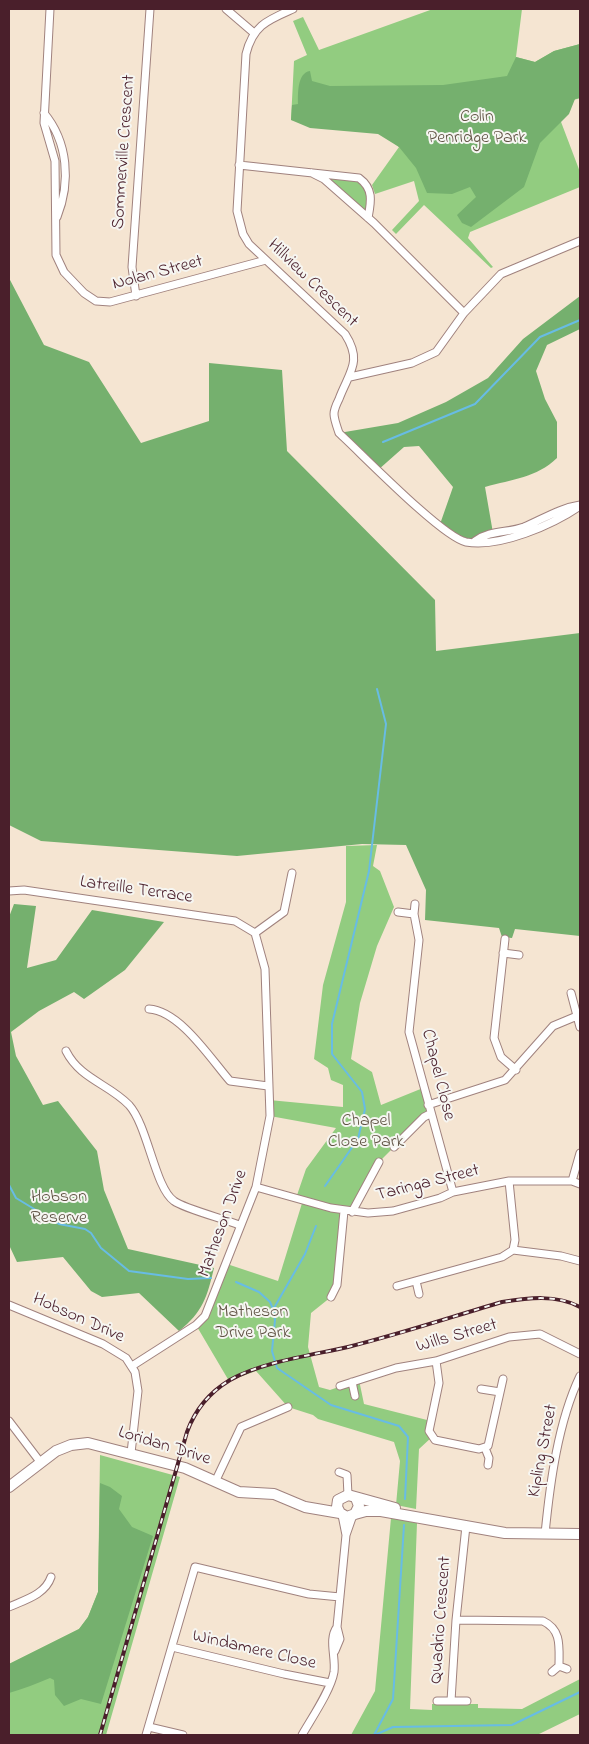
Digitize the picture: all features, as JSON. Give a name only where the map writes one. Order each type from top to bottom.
[{"type":"street","name":"Nolan Street","points":[[50,9],[44,123],[56,161],[54,203],[57,217]]},
{"type":"street","name":"Sommerville Crescent","points":[[136,296],[132,267],[150,9]]},
{"type":"street","points":[[226,9],[254,33],[267,21],[294,9]]},
{"type":"street","name":"Hillview Crescent","points":[[254,33],[246,54],[236,197],[239,224],[249,244],[345,334],[352,344],[355,357],[350,377],[342,390],[334,413],[338,433],[439,527],[464,542],[487,541],[528,533],[557,522],[580,506]]},
{"type":"street","name":"Nolan Street","points":[[44,113],[50,121],[66,158],[63,199],[57,217],[55,247],[58,263],[84,294],[90,298],[103,302],[136,296],[266,260]]},
{"type":"street","points":[[239,165],[354,177],[364,182],[370,191],[372,201],[368,218]]},
{"type":"street","points":[[312,173],[324,179],[368,218],[464,313]]},
{"type":"street","points":[[350,377],[412,363],[436,352],[464,313],[507,270],[580,241]]},
{"type":"street","points":[[255,933],[284,912],[292,873]]},
{"type":"street","name":"Latreille Terrace","points":[[9,890],[24,890],[235,921],[255,933]]},
{"type":"street","name":"Chapel Close","points":[[415,904],[414,914],[419,940],[409,1032],[453,1192]]},
{"type":"street","points":[[398,912],[414,914]]},
{"type":"street","name":"Matheson Drive","points":[[132,1366],[196,1325],[205,1316],[239,1225],[256,1186],[270,1116],[265,968],[255,933]]},
{"type":"street","points":[[504,939],[494,1038],[501,1057],[516,1070]]},
{"type":"street","points":[[503,953],[519,955]]},
{"type":"street","points":[[571,993],[580,1027]]},
{"type":"street","points":[[148,1009],[170,1015],[185,1029],[230,1081],[268,1086]]},
{"type":"street","points":[[428,1105],[495,1085],[505,1080],[516,1070],[539,1039],[553,1026],[576,1016]]},
{"type":"street","points":[[66,1051],[72,1063],[129,1106],[147,1141],[164,1188],[174,1201],[239,1225]]},
{"type":"street","points":[[394,1147],[424,1117],[430,1114]]},
{"type":"street","points":[[572,1181],[580,1154]]},
{"type":"street","points":[[352,1212],[379,1162]]},
{"type":"street","points":[[509,1181],[515,1240],[513,1250]]},
{"type":"street","name":"Taringa Street","points":[[256,1186],[344,1210],[368,1214],[393,1212],[440,1198],[453,1192],[509,1181],[572,1181],[580,1184]]},
{"type":"street","points":[[331,1297],[337,1285],[344,1210]]},
{"type":"street","points":[[397,1286],[502,1256],[513,1250],[561,1256],[580,1261]]},
{"type":"street","points":[[416,1281],[419,1294]]},
{"type":"street","name":"Hobson Drive","points":[[9,1305],[110,1347],[122,1354],[132,1366],[138,1391],[131,1453]]},
{"type":"street","name":"Wills Street","points":[[340,1386],[396,1368],[436,1361],[509,1337],[540,1334],[580,1354]]},
{"type":"street","points":[[436,1361],[439,1382],[429,1431],[432,1437],[479,1450],[486,1448],[490,1441],[503,1379]]},
{"type":"street","name":"Kipling Street","points":[[545,1534],[550,1485],[568,1404],[580,1376]]},
{"type":"street","points":[[352,1382],[355,1396]]},
{"type":"street","points":[[481,1389],[500,1392]]},
{"type":"street","points":[[216,1480],[241,1427],[288,1407]]},
{"type":"street","points":[[9,1421],[41,1463]]},
{"type":"street","name":"Loridan Drive","points":[[9,1487],[65,1447],[82,1443],[94,1443],[185,1468],[216,1480],[239,1492],[274,1494],[306,1507],[354,1515]]},
{"type":"street","points":[[486,1448],[489,1458],[488,1465]]},
{"type":"street","points":[[302,1735],[334,1673],[335,1651],[340,1639],[337,1626],[346,1535],[359,1506],[348,1497],[347,1475],[339,1472]]},
{"type":"street","points":[[346,1535],[337,1504],[348,1497]]},
{"type":"street","points":[[319,1509],[348,1497],[423,1515],[437,1521]]},
{"type":"street","points":[[354,1515],[373,1510],[505,1533],[580,1534]]},
{"type":"street","name":"Quadrio Crescent","points":[[466,1526],[456,1620],[451,1701],[467,1701]]},
{"type":"street","points":[[146,1735],[195,1567],[309,1594],[340,1597]]},
{"type":"street","points":[[9,1607],[42,1591],[48,1585],[51,1577]]},
{"type":"street","points":[[456,1620],[543,1621],[551,1625],[557,1632],[559,1666]]},
{"type":"street","name":"Windamere Close","points":[[172,1647],[330,1683]]},
{"type":"street","points":[[559,1666],[567,1669]]},
{"type":"street","points":[[552,1672],[559,1666]]},
{"type":"street","points":[[438,1701],[451,1701]]},
{"type":"street","points":[[149,1727],[183,1735]]},
{"type":"green space","name":"Colin Penridge Park","points":[[433,9],[522,9],[516,57],[535,62],[554,51],[580,44],[580,98],[555,106],[580,172],[580,187],[470,232],[468,238],[493,267],[491,268],[424,205],[396,234],[392,230],[419,201],[414,181],[375,194],[372,185],[399,147],[377,130],[291,120],[294,61],[307,55],[293,21],[303,17],[319,50]]},
{"type":"green space","points":[[580,44],[580,98],[575,99],[569,114],[540,143],[524,187],[471,227],[462,223],[457,215],[476,197],[470,187],[452,194],[427,193],[416,168],[399,147],[378,134],[310,128],[291,120],[292,105],[298,104],[300,80],[310,71],[312,81],[330,86],[443,85],[507,76],[516,57],[535,62],[554,51]]},
{"type":"green space","points":[[328,174],[360,180],[369,194],[367,213],[326,180]]},
{"type":"green space","points":[[9,278],[44,345],[89,362],[141,443],[209,421],[209,363],[282,370],[287,451],[435,600],[436,651],[580,633],[580,936],[515,929],[512,938],[502,937],[499,928],[425,920],[426,890],[406,845],[362,844],[237,856],[41,841],[9,825]]},
{"type":"green space","points":[[580,296],[580,329],[547,345],[536,371],[545,399],[557,422],[557,458],[549,465],[532,474],[485,487],[493,533],[464,542],[439,527],[453,487],[419,446],[404,447],[378,470],[339,433],[398,423],[446,402],[488,378],[523,339]]},
{"type":"green space","points":[[377,845],[373,866],[380,871],[394,907],[377,946],[360,1003],[351,1059],[372,1072],[381,1105],[423,1088],[430,1114],[424,1117],[379,1162],[355,1207],[344,1211],[337,1285],[331,1297],[311,1313],[308,1347],[319,1387],[330,1390],[359,1380],[364,1404],[431,1421],[432,1437],[419,1449],[416,1509],[396,1505],[400,1461],[394,1442],[318,1419],[313,1415],[288,1407],[256,1371],[229,1381],[196,1325],[205,1316],[227,1264],[278,1281],[303,1200],[296,1198],[306,1169],[336,1128],[270,1116],[269,1100],[343,1107],[343,1085],[331,1080],[328,1068],[314,1059],[323,985],[346,902],[346,846]]},
{"type":"green space","name":"Hobson Reserve","points":[[14,904],[36,906],[27,968],[56,960],[92,910],[164,922],[125,970],[84,999],[74,992],[39,1011],[11,1032],[16,1056],[43,1105],[58,1101],[97,1151],[104,1190],[128,1249],[214,1268],[203,1303],[194,1317],[179,1331],[139,1293],[102,1297],[91,1291],[63,1257],[17,1262],[9,1245],[9,917]]},
{"type":"green space","points":[[100,1455],[180,1477],[106,1735],[9,1735],[9,1664],[79,1629],[88,1617],[98,1592]]},
{"type":"green space","points":[[100,1483],[110,1487],[122,1496],[119,1509],[132,1527],[153,1536],[101,1704],[81,1699],[64,1706],[55,1695],[54,1680],[50,1678],[9,1693],[9,1664],[79,1629],[88,1617],[98,1592]]},
{"type":"green space","points":[[391,1518],[417,1523],[410,1709],[432,1710],[432,1704],[478,1704],[478,1708],[522,1709],[580,1679],[580,1714],[537,1735],[351,1735],[375,1691]]},
{"type":"waterway","points":[[383,442],[475,404],[540,337],[580,320]]},
{"type":"waterway","points":[[325,1186],[358,1139],[365,1109],[362,1092],[332,1054],[332,1024],[369,871],[386,724],[377,689]]},
{"type":"waterway","points":[[9,1185],[16,1198],[59,1224],[85,1229],[91,1233],[101,1248],[129,1271],[188,1279],[211,1278]]},
{"type":"waterway","points":[[274,1308],[305,1254],[316,1226]]},
{"type":"waterway","points":[[236,1282],[259,1292],[270,1302],[275,1320],[272,1351],[277,1368],[331,1405],[399,1426],[408,1437],[405,1499]]},
{"type":"waterway","points":[[374,1735],[393,1699],[404,1525]]},
{"type":"waterway","points":[[375,1735],[393,1727],[512,1725],[580,1692]]},
{"type":"railway","points":[[100,1735],[187,1432],[199,1409],[216,1390],[230,1380],[257,1368],[367,1342],[502,1302],[542,1298],[561,1300],[580,1307]]},
{"type":"park label","name":"Chapel Close Park","points":[[366,1132]]},
{"type":"park label","name":"Matheson Drive Park","points":[[253,1324]]}]
